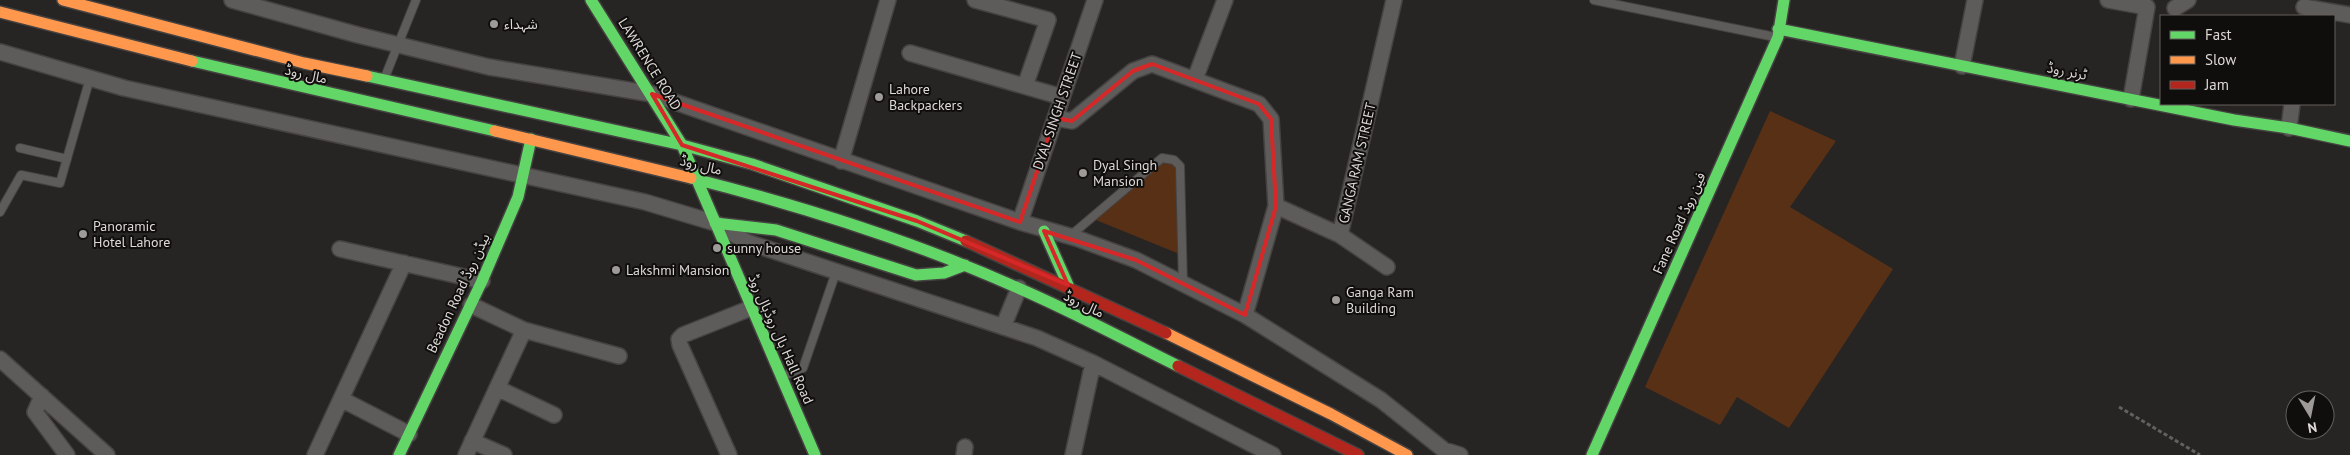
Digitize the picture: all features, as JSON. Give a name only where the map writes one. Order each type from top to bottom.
[{"type":"main road","name":"مال روڈ","points":[[63,0],[304,63],[682,145],[752,164],[917,221],[1068,286],[1223,359],[1407,455]]},
{"type":"main road","name":"LAWRENCE ROAD","points":[[591,0],[652,94],[682,145],[697,180]]},
{"type":"main road","points":[[602,15],[609,0]]},
{"type":"main road","name":"Fane Road فین روڈ","points":[[1592,455],[1778,33],[1784,0]]},
{"type":"main road","name":"مال روڈ","points":[[0,12],[248,76],[632,162],[697,180],[739,189],[865,228],[965,265],[1019,288],[1358,455]]},
{"type":"main road","name":"ٹرنر روڈ","points":[[1778,33],[1962,66],[2160,105]]},
{"type":"main road","name":"ٹرنر روڈ","points":[[2160,105],[2350,141]]},
{"type":"main road","name":"Beadon Road بیڈن روڈ","points":[[399,455],[471,305],[518,197],[531,140]]},
{"type":"main road","name":"ہال روڈہال روڈ Hall Road","points":[[697,180],[815,455]]},
{"type":"main road","points":[[715,224],[776,230],[916,275],[944,273],[965,265]]},
{"type":"main road","points":[[1044,231],[1068,286]]},
{"type":"street","points":[[232,0],[247,2],[397,44],[489,67],[652,94],[1044,231],[1069,237],[1136,260],[1245,315],[1381,400],[1443,453],[1460,455]]},
{"type":"street","points":[[841,160],[888,0]]},
{"type":"street","name":"DYAL SINGH STREET","points":[[1020,222],[1095,0]]},
{"type":"street","points":[[1195,79],[1225,0]]},
{"type":"street","name":"GANGA RAM STREET","points":[[1276,206],[1340,234],[1394,0]]},
{"type":"street","points":[[1962,66],[1975,0]]},
{"type":"street","points":[[2108,0],[2147,7],[2131,99]]},
{"type":"street","points":[[2175,8],[2188,0]]},
{"type":"street","points":[[983,1],[1048,20],[1025,86]]},
{"type":"street","points":[[2304,8],[2350,15]]},
{"type":"street","points":[[0,52],[124,88],[645,202],[715,224],[747,242],[1037,338],[1093,363],[1268,454]]},
{"type":"street","points":[[910,53],[1062,97]]},
{"type":"street","points":[[1055,118],[1072,121],[1133,71],[1152,64],[1259,104],[1271,119],[1276,206],[1245,315]]},
{"type":"street","points":[[2289,128],[2292,105]]},
{"type":"street","points":[[1340,234],[1386,267]]},
{"type":"street","points":[[340,249],[482,281]]},
{"type":"street","points":[[315,455],[404,263]]},
{"type":"street","points":[[1003,327],[1019,288]]},
{"type":"street","points":[[471,305],[524,330],[619,356]]},
{"type":"street","points":[[730,455],[679,339],[683,335],[751,308]]},
{"type":"street","points":[[466,455],[524,330]]},
{"type":"street","points":[[0,359],[107,455]]},
{"type":"street","points":[[1073,455],[1093,363]]},
{"type":"street","points":[[497,388],[554,415]]},
{"type":"street","points":[[42,396],[35,412],[67,455]]},
{"type":"street","points":[[341,398],[409,434]]},
{"type":"street","points":[[472,441],[504,455]]},
{"type":"lane","points":[[384,79],[416,0]]},
{"type":"lane","points":[[1594,0],[1778,33]]},
{"type":"lane","points":[[0,212],[21,174],[60,183],[90,78]]},
{"type":"lane","points":[[20,148],[67,159]]},
{"type":"lane","points":[[1069,237],[1162,158],[1174,160],[1180,166],[1183,285]]},
{"type":"lane","points":[[781,377],[803,368],[836,272]]},
{"type":"path","points":[[2119,407],[2200,455]]},
{"type":"highlighted area","points":[[1152,64],[1259,104],[1271,119],[1276,206],[1245,315],[1136,260],[1044,231],[1068,285],[917,221],[682,145],[652,94],[1020,222],[1055,118],[1072,121],[1133,71]]},
{"type":"shaded area","points":[[1770,111],[1836,141],[1790,207],[1893,269],[1789,428],[1737,397],[1720,425],[1645,387]]},
{"type":"shaded area","points":[[1162,158],[1180,166],[1182,255],[1091,218]]},
{"type":"traffic: fast","points":[[591,0],[682,145],[815,455]]},
{"type":"traffic: fast","points":[[1592,455],[1778,37],[1784,0]]},
{"type":"traffic: fast","points":[[1778,29],[2234,120],[2289,128],[2350,141]]},
{"type":"traffic: fast","points":[[192,61],[495,131]]},
{"type":"traffic: fast","points":[[367,76],[682,145],[752,164],[917,221],[966,241]]},
{"type":"traffic: fast","points":[[399,455],[482,281],[518,197],[531,139]]},
{"type":"traffic: fast","points":[[691,178],[816,213],[938,255],[1038,297],[1178,366]]},
{"type":"traffic: fast","points":[[715,223],[776,230],[916,275],[944,273],[965,265]]},
{"type":"traffic: fast","points":[[1044,231],[1068,285]]},
{"type":"traffic: slow","points":[[63,0],[304,63],[367,76]]},
{"type":"traffic: slow","points":[[0,12],[192,61]]},
{"type":"traffic: slow","points":[[495,131],[691,178]]},
{"type":"traffic: slow","points":[[1166,333],[1331,414],[1407,455]]},
{"type":"traffic: jam","points":[[966,241],[1166,333]]},
{"type":"traffic: jam","points":[[1178,366],[1358,455]]},
{"type":"place","name":"شہداء","points":[[494,24]]},
{"type":"place","name":"Lahore Backpackers","points":[[879,97]]},
{"type":"place","name":"Dyal Singh Mansion","points":[[1083,173]]},
{"type":"place","name":"Panoramic Hotel Lahore","points":[[83,234]]},
{"type":"place","name":"sunny house","points":[[717,248]]},
{"type":"place","name":"Lakshmi Mansion","points":[[616,270]]},
{"type":"place","name":"Ganga Ram Building","points":[[1336,300]]}]
